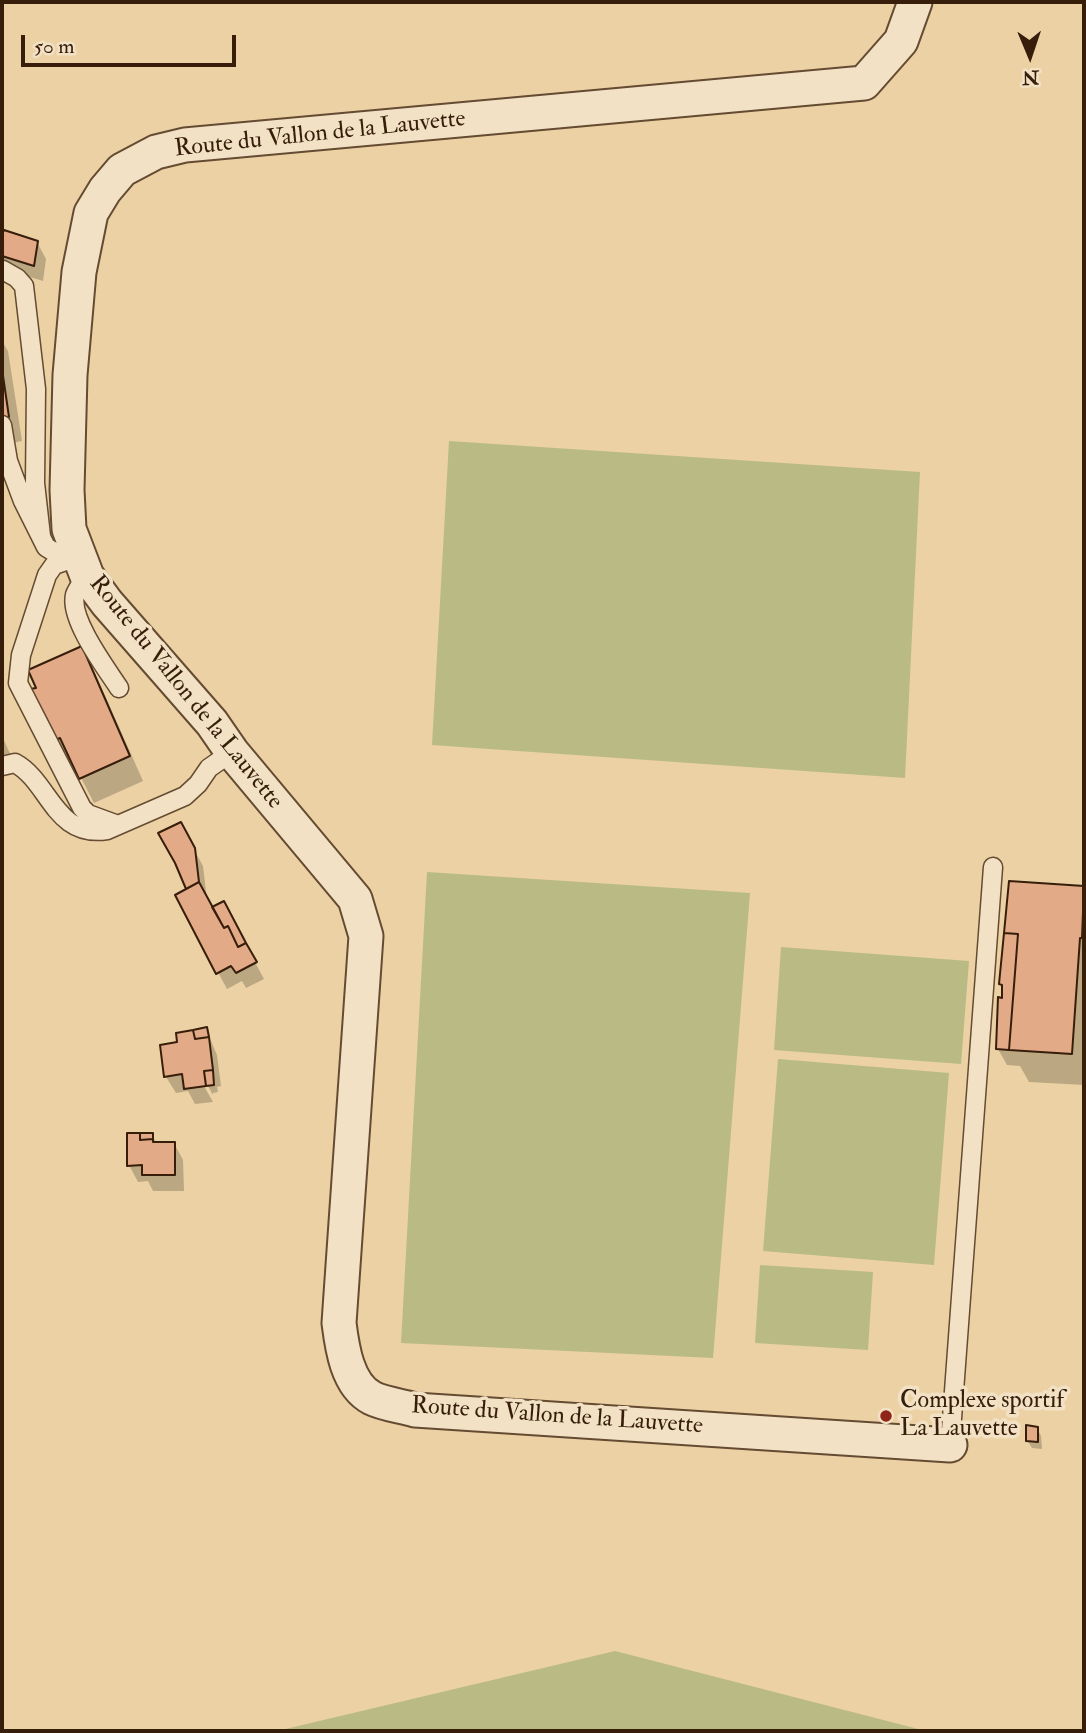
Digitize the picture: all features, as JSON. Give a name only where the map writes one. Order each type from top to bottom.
[{"type":"street","name":"Route du Vallon de la Lauvette","points":[[915,2],[901,41],[864,83],[186,145],[156,152],[122,170],[90,213],[79,272],[70,375],[67,490],[69,528],[81,561],[107,603],[212,723],[232,752],[355,899],[366,936],[339,1323],[343,1353],[353,1379],[370,1397],[415,1410],[950,1445]]},
{"type":"lane","points":[[3,270],[17,278],[24,286],[36,389],[35,483],[41,536]]},
{"type":"lane","points":[[2,425],[8,461],[23,501],[46,547],[81,561]]},
{"type":"lane","points":[[81,561],[74,599],[86,637],[119,688]]},
{"type":"lane","points":[[81,561],[54,565],[47,575],[21,655],[18,683],[82,808],[88,814],[118,825]]},
{"type":"lane","points":[[2,766],[15,763],[24,768],[57,812],[79,828],[94,832],[118,825],[185,796],[209,768],[232,752]]},
{"type":"lane","points":[[950,1445],[993,867]]},
{"type":"green space","points":[[449,441],[920,472],[905,778],[432,745]]},
{"type":"green space","points":[[427,872],[750,893],[713,1358],[401,1343]]},
{"type":"green space","points":[[781,947],[969,961],[961,1064],[774,1050]]},
{"type":"green space","points":[[778,1059],[949,1073],[934,1265],[763,1251]]},
{"type":"green space","points":[[760,1265],[873,1272],[868,1350],[755,1343]]},
{"type":"green space","points":[[615,1651],[926,1731],[277,1731]]},
{"type":"building","points":[[4,230],[38,241],[34,266],[2,256]]},
{"type":"building","points":[[2,369],[9,417],[2,418]]},
{"type":"building","points":[[82,646],[130,756],[79,779],[60,738],[53,741],[30,689],[36,688],[28,670]]},
{"type":"building","points":[[181,822],[195,848],[199,882],[186,889],[158,833]]},
{"type":"building","points":[[1009,881],[1084,886],[1072,1054],[1009,1050],[1018,934],[1004,933]]},
{"type":"building","points":[[199,882],[224,928],[228,926],[238,947],[246,943],[257,962],[236,973],[231,966],[216,974],[175,895]]},
{"type":"building","points":[[224,901],[246,943],[238,947],[228,926],[224,928],[212,907]]},
{"type":"building","points":[[1004,933],[1018,934],[1009,1050],[996,1049],[998,997],[1002,998],[1002,985],[999,984]]},
{"type":"building","points":[[207,1027],[209,1037],[195,1039],[193,1030]]},
{"type":"building","points":[[193,1030],[195,1039],[209,1037],[213,1070],[204,1071],[206,1086],[184,1089],[182,1074],[164,1077],[160,1045],[177,1042],[176,1033]]},
{"type":"building","points":[[213,1070],[214,1085],[206,1086],[204,1071]]},
{"type":"building","points":[[127,1133],[140,1133],[140,1140],[175,1142],[175,1175],[142,1175],[142,1165],[127,1166]]},
{"type":"building","points":[[140,1133],[153,1133],[153,1139],[140,1140]]},
{"type":"building","points":[[1026,1425],[1038,1427],[1038,1442],[1026,1441]]},
{"type":"place","name":"Complexe sportif La Lauvette","points":[[886,1416]]}]
